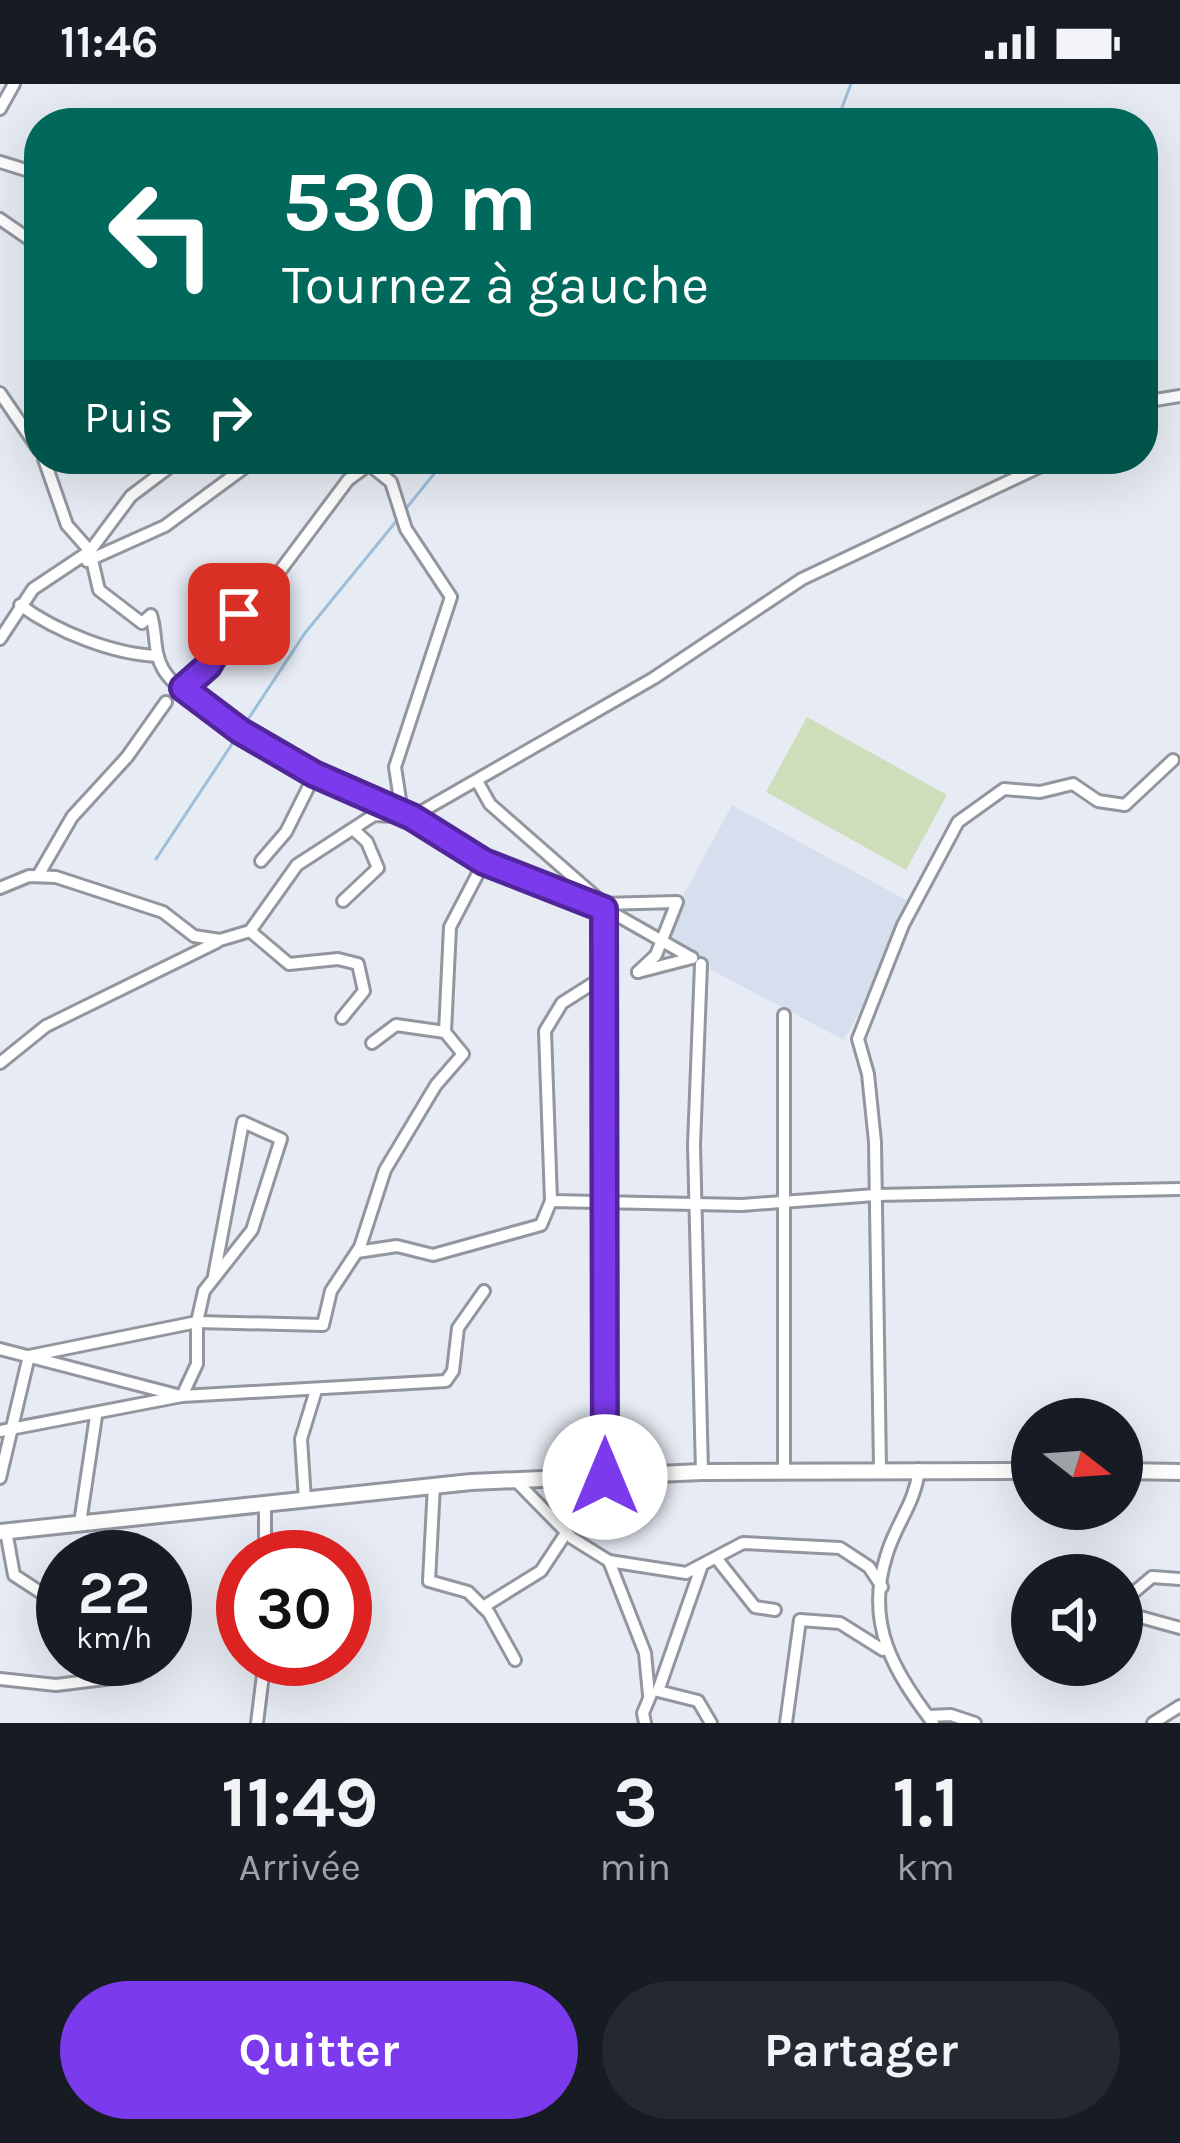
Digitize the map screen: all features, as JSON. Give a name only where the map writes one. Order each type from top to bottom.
[{"type":"main road","points":[[3,1531],[515,1480],[701,1472],[1011,1471]]},
{"type":"main road","points":[[1143,1472],[1180,1472]]},
{"type":"street","points":[[0,109],[14,84]]},
{"type":"street","points":[[0,393],[24,428]]},
{"type":"street","points":[[49,474],[67,525],[91,556],[99,590],[142,622],[151,615],[164,672],[183,688],[240,731],[314,774],[407,815],[484,862],[602,906],[662,942],[678,908],[674,900],[602,906]]},
{"type":"street","points":[[91,556],[130,496],[160,474]]},
{"type":"street","points":[[0,639],[33,589],[78,561],[164,526],[235,474]]},
{"type":"street","points":[[183,688],[203,672],[233,620],[280,571],[354,474]]},
{"type":"street","points":[[381,474],[391,482],[406,529],[451,597],[395,767],[407,815]]},
{"type":"street","points":[[0,1063],[46,1026],[220,940],[250,931],[297,865],[374,815],[407,815],[477,781],[654,678],[802,579],[1024,474]]},
{"type":"street","points":[[20,605],[48,626],[131,655],[157,656]]},
{"type":"street","points":[[39,874],[72,818],[127,758],[166,702]]},
{"type":"street","points":[[880,1469],[875,1195],[868,1074],[858,1039],[903,925],[944,841],[969,809],[1004,789],[1040,793],[1073,784],[1098,801],[1125,805],[1173,760]]},
{"type":"street","points":[[261,861],[286,832],[314,774]]},
{"type":"street","points":[[477,781],[490,804],[602,906],[605,1477]]},
{"type":"street","points":[[343,902],[378,868],[367,842],[352,829]]},
{"type":"street","points":[[445,1032],[450,927],[484,862]]},
{"type":"street","points":[[0,889],[39,874],[163,912],[194,936],[220,940]]},
{"type":"street","points":[[250,931],[289,964],[338,959],[358,964],[364,991],[342,1018]]},
{"type":"street","points":[[701,964],[694,1145],[699,1204],[701,1472]]},
{"type":"street","points":[[367,1229],[397,1246],[433,1255],[466,1242],[541,1225],[551,1201],[545,1031],[562,1004],[603,976]]},
{"type":"street","points":[[784,1016],[784,1471]]},
{"type":"street","points":[[29,1356],[197,1322],[323,1325],[331,1291],[367,1229],[385,1170],[436,1085],[461,1058],[461,1049],[445,1032],[396,1025],[372,1043]]},
{"type":"street","points":[[182,1396],[197,1364],[197,1322],[214,1276],[239,1124],[244,1122],[281,1139],[252,1230],[214,1276]]},
{"type":"street","points":[[551,1201],[784,1203],[875,1195],[1180,1189]]},
{"type":"street","points":[[357,1252],[397,1246]]},
{"type":"street","points":[[6,1430],[182,1396],[446,1381],[453,1371],[458,1328],[484,1291]]},
{"type":"street","points":[[0,1349],[182,1396]]},
{"type":"street","points":[[0,1478],[6,1430],[29,1356]]},
{"type":"street","points":[[305,1500],[302,1439],[316,1390]]},
{"type":"street","points":[[80,1523],[96,1416]]},
{"type":"street","points":[[919,1469],[916,1502],[885,1558],[878,1612],[886,1652],[931,1719],[970,1722]]},
{"type":"street","points":[[515,1480],[566,1533],[609,1561],[686,1574],[742,1544],[840,1548],[869,1567],[882,1587]]},
{"type":"street","points":[[434,1485],[429,1581],[468,1592],[483,1607],[515,1660]]},
{"type":"street","points":[[265,1504],[265,1530]]},
{"type":"street","points":[[3,1531],[14,1575],[36,1589]]},
{"type":"street","points":[[483,1607],[542,1571],[566,1533]]},
{"type":"street","points":[[717,1559],[755,1607],[775,1610]]},
{"type":"street","points":[[609,1561],[645,1654],[653,1693]]},
{"type":"street","points":[[646,1723],[703,1564]]},
{"type":"street","points":[[1143,1584],[1152,1577],[1180,1579]]},
{"type":"street","points":[[1143,1619],[1180,1628]]},
{"type":"street","points":[[787,1723],[800,1620],[840,1623],[886,1652]]},
{"type":"street","points":[[0,1679],[36,1683]]},
{"type":"street","points":[[257,1723],[262,1686]]},
{"type":"street","points":[[653,1693],[698,1701],[711,1723]]},
{"type":"street","points":[[1153,1723],[1180,1706]]},
{"type":"shaded area","points":[[732,805],[917,906],[844,1040],[658,942]]},
{"type":"green space","points":[[807,717],[947,795],[906,870],[766,792]]},
{"type":"waterway","points":[[842,108],[851,84]]},
{"type":"waterway","points":[[404,511],[434,474]]},
{"type":"waterway","points":[[243,727],[305,633],[398,519]]},
{"type":"waterway","points":[[156,859],[238,735]]},
{"type":"route","points":[[239,614],[208,666],[183,688],[240,731],[314,774],[412,817],[484,862],[604,909],[605,1477]]}]
